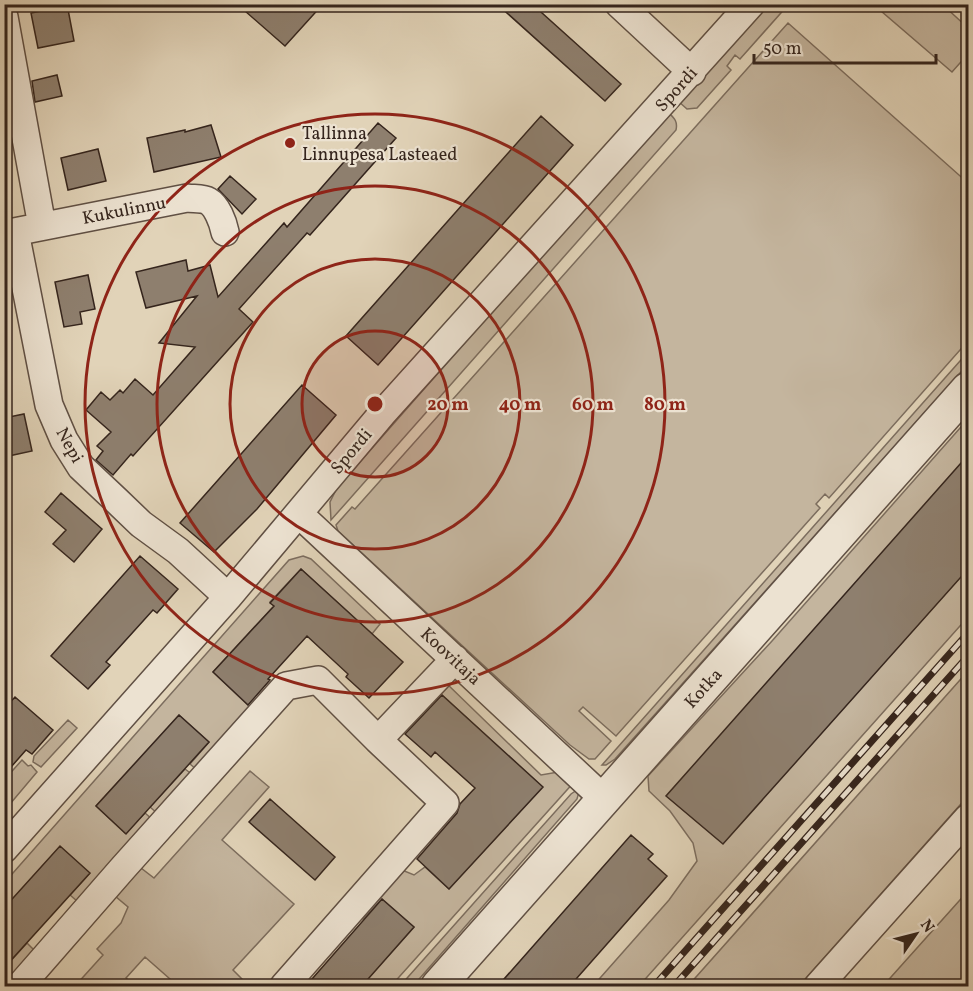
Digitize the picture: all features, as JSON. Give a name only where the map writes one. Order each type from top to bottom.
[{"type":"street","points":[[619,4],[692,72]]},
{"type":"street","name":"Spordi","points":[[4,849],[228,597],[382,414],[752,4]]},
{"type":"street","points":[[4,17],[42,226]]},
{"type":"street","name":"Kukulinnu","points":[[10,233],[187,198],[207,201],[216,210],[225,232]]},
{"type":"street","name":"Nepi","points":[[10,233],[49,405],[64,440],[81,467],[141,524],[178,551],[228,597]]},
{"type":"street","name":"Kotka","points":[[438,987],[969,389]]},
{"type":"street","name":"Koovitaja","points":[[299,514],[604,799]]},
{"type":"street","points":[[378,740],[455,659]]},
{"type":"street","points":[[20,987],[286,686],[318,680],[445,802],[284,987]]},
{"type":"street","points":[[818,987],[969,818]]},
{"type":"shaded area","points":[[763,5],[788,5],[740,59],[735,55],[727,66],[731,70],[697,108],[687,109],[678,101]]},
{"type":"shaded area","points":[[874,5],[943,5],[968,28],[968,54],[952,72]]},
{"type":"shaded area","points":[[788,23],[968,183],[968,341],[829,498],[825,494],[816,504],[820,508],[616,736],[583,707],[579,711],[611,741],[595,759],[589,759],[570,745],[338,531],[336,525],[352,507],[355,509]]},
{"type":"shaded area","points":[[668,112],[676,122],[676,130],[331,520],[330,502],[337,488]]},
{"type":"shaded area","points":[[968,352],[968,364],[615,759],[602,765]]},
{"type":"shaded area","points":[[968,419],[968,617],[639,986],[593,986],[669,900],[697,861],[693,843],[670,811],[649,791],[648,776],[772,641]]},
{"type":"shaded area","points":[[303,556],[311,559],[380,624],[372,634],[301,569],[270,602],[274,606],[213,672],[250,707],[197,770],[190,764],[209,742],[179,715],[96,806],[125,833],[145,813],[153,820],[77,901],[70,895],[90,873],[5,908],[5,882],[289,560]]},
{"type":"shaded area","points":[[968,671],[968,796],[799,986],[688,986]]},
{"type":"shaded area","points":[[444,681],[541,775],[564,771],[575,781],[391,986],[361,986],[414,927],[382,899],[363,919],[355,913],[397,868],[414,875],[425,867],[449,889],[542,787],[441,694],[404,733],[397,724]]},
{"type":"shaded area","points":[[68,720],[77,728],[41,767],[33,762],[34,756]]},
{"type":"shaded area","points":[[22,760],[37,772],[5,810],[5,779]]},
{"type":"shaded area","points":[[185,769],[193,775],[158,814],[150,807]]},
{"type":"shaded area","points":[[250,771],[269,787],[222,840],[294,904],[233,970],[249,986],[178,986],[145,957],[126,978],[135,986],[75,986],[103,955],[97,949],[121,923],[128,907],[109,891],[137,865],[154,878]]},
{"type":"shaded area","points":[[580,788],[577,799],[413,986],[400,986],[571,794]]},
{"type":"shaded area","points":[[968,891],[968,986],[883,986]]},
{"type":"shaded area","points":[[27,943],[34,953],[4,986],[4,963],[7,965]]},
{"type":"building","points":[[41,4],[67,4],[74,41],[38,48],[31,13],[42,11]]},
{"type":"building","points":[[237,4],[323,4],[285,46]]},
{"type":"building","points":[[497,4],[532,4],[621,84],[605,101]]},
{"type":"building","points":[[57,75],[62,96],[35,102],[32,81]]},
{"type":"building","points":[[541,116],[573,145],[378,365],[346,336]]},
{"type":"building","points":[[378,123],[396,138],[310,235],[307,233],[239,309],[253,322],[133,456],[131,454],[113,475],[96,460],[103,451],[97,446],[111,432],[86,410],[101,392],[110,400],[120,390],[123,393],[135,379],[153,395],[195,347],[159,343],[197,296],[146,308],[136,272],[186,260],[188,271],[210,265],[218,297],[284,223],[287,227]]},
{"type":"building","points":[[211,125],[221,157],[154,172],[147,138]]},
{"type":"building","points":[[98,149],[106,181],[68,190],[61,158]]},
{"type":"building","points":[[230,176],[256,199],[242,214],[218,189]]},
{"type":"building","points":[[88,275],[95,309],[80,312],[82,324],[64,327],[55,282]]},
{"type":"building","points":[[302,385],[336,415],[257,509],[214,552],[180,523]]},
{"type":"building","points":[[24,414],[32,451],[4,457],[4,418]]},
{"type":"building","points":[[969,454],[969,568],[723,844],[666,796]]},
{"type":"building","points":[[61,493],[102,529],[74,562],[53,544],[66,530],[45,512]]},
{"type":"building","points":[[140,556],[178,589],[157,613],[153,610],[106,662],[110,665],[88,689],[51,656]]},
{"type":"building","points":[[301,569],[403,662],[369,698],[346,677],[348,674],[307,636],[248,705],[213,672],[274,606],[270,603]]},
{"type":"building","points":[[442,695],[543,787],[449,889],[417,859],[457,813],[460,804],[475,788],[435,752],[431,757],[405,734]]},
{"type":"building","points":[[15,697],[53,730],[32,754],[26,750],[4,775],[4,709]]},
{"type":"building","points":[[179,715],[209,742],[126,834],[96,806]]},
{"type":"building","points":[[270,799],[335,857],[315,880],[249,822]]},
{"type":"building","points":[[631,835],[653,854],[648,859],[667,876],[569,987],[497,987]]},
{"type":"building","points":[[60,846],[90,873],[4,968],[4,908]]},
{"type":"building","points":[[382,899],[414,927],[361,987],[305,987]]},
{"type":"railway","points":[[654,986],[968,633]]},
{"type":"railway","points":[[674,986],[968,656]]},
{"type":"place","name":"Tallinna Linnupesa Lasteaed","points":[[290,143]]}]
